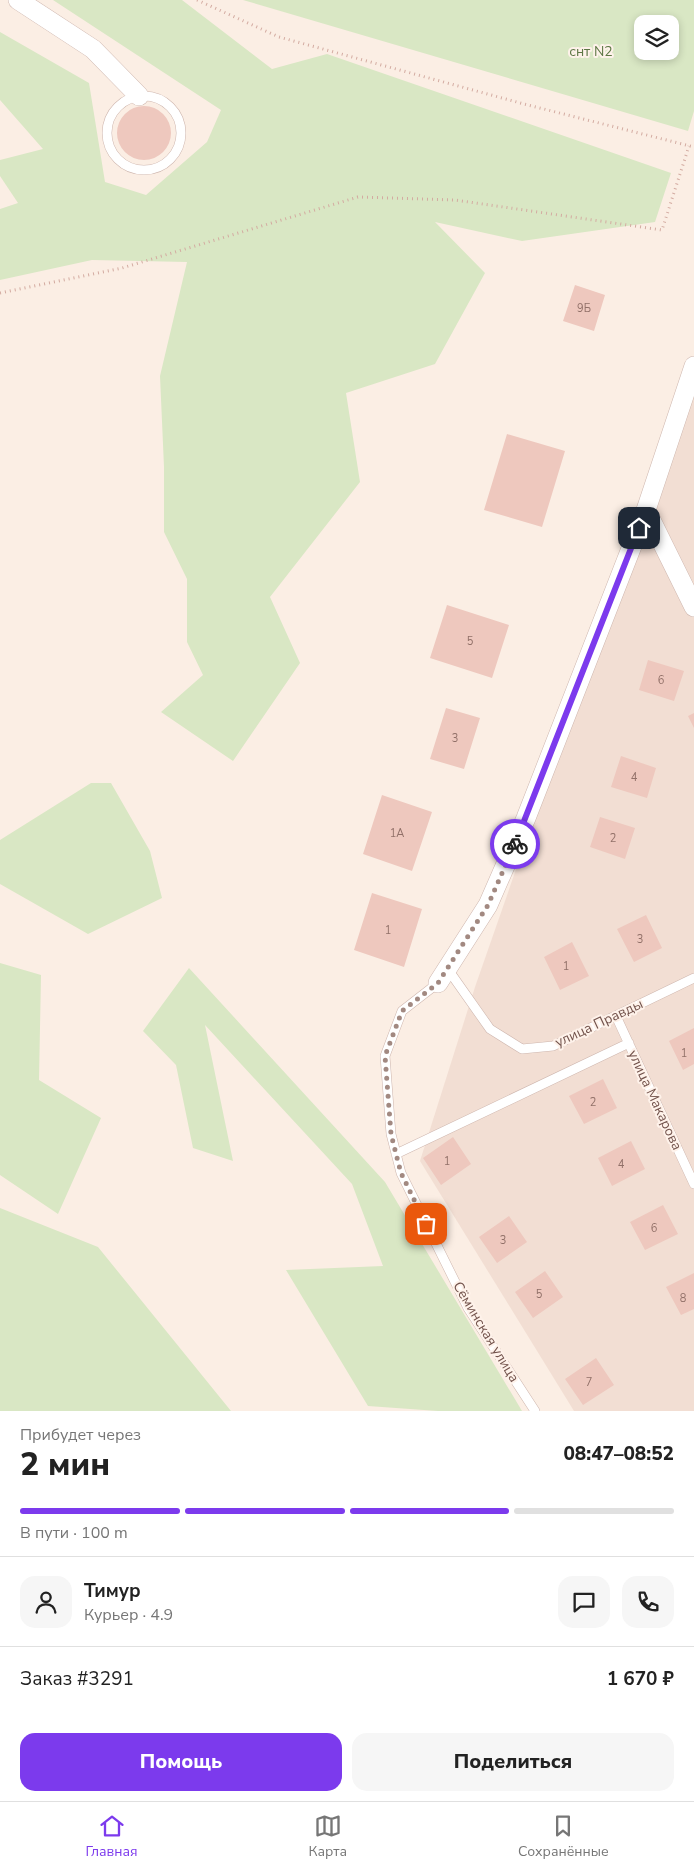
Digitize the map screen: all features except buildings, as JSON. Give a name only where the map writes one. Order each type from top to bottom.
[{"type":"street","points":[[18,0],[92,49],[139,96]]},
{"type":"street","points":[[442,975],[488,905],[526,818],[646,510],[694,366]]},
{"type":"street","points":[[646,510],[694,608]]},
{"type":"lane","points":[[139,96],[153,97],[166,102],[176,114],[181,127],[180,142],[173,156],[163,165],[149,170],[135,169],[121,163],[112,152],[107,139],[108,124],[114,111],[125,101],[139,96]]},
{"type":"lane","name":"улица Правды","points":[[442,975],[490,1029],[522,1049],[553,1046],[694,978]]},
{"type":"lane","name":"Сёминская улица","points":[[442,975],[402,1011],[385,1056],[391,1134],[401,1173],[468,1308],[535,1411]]},
{"type":"lane","name":"улица Макарова","points":[[616,1016],[694,1184]]},
{"type":"lane","points":[[396,1154],[629,1044]]},
{"type":"path","points":[[197,0],[279,37],[524,104],[694,147]]},
{"type":"path","points":[[0,293],[122,268],[358,197],[455,200],[662,230],[689,146]]},
{"type":"shaded area","points":[[694,359],[694,1411],[574,1411],[420,1161],[475,987]]},
{"type":"green space","points":[[53,0],[182,0],[272,69],[327,54],[671,173],[655,222],[522,241],[435,222],[485,273],[435,364],[346,393],[360,482],[270,597],[300,663],[233,761],[161,712],[203,675],[187,642],[187,579],[164,532],[164,467],[160,376],[187,262],[92,260],[0,280],[0,209],[18,203],[0,176],[0,160],[43,149],[0,100],[0,32],[89,83],[105,182],[146,195],[207,142],[221,110]]},
{"type":"green space","name":"снт N2","points":[[243,0],[694,0],[694,111],[688,131]]},
{"type":"green space","points":[[91,783],[111,783],[150,851],[162,898],[88,934],[0,884],[0,840]]},
{"type":"green space","points":[[0,963],[41,975],[39,1080],[101,1118],[58,1214],[0,1175]]},
{"type":"green space","points":[[189,968],[385,1182],[522,1411],[438,1411],[368,1406],[286,1270],[383,1266],[352,1184],[205,1025],[233,1161],[193,1148],[176,1065],[143,1031]]},
{"type":"green space","points":[[0,1208],[98,1247],[231,1411],[0,1411]]},
{"type":"way so far","points":[[426,1224],[401,1173],[391,1134],[385,1056],[402,1011],[438,983],[488,905],[515,844]]},
{"type":"route","points":[[515,844],[639,528]]}]
